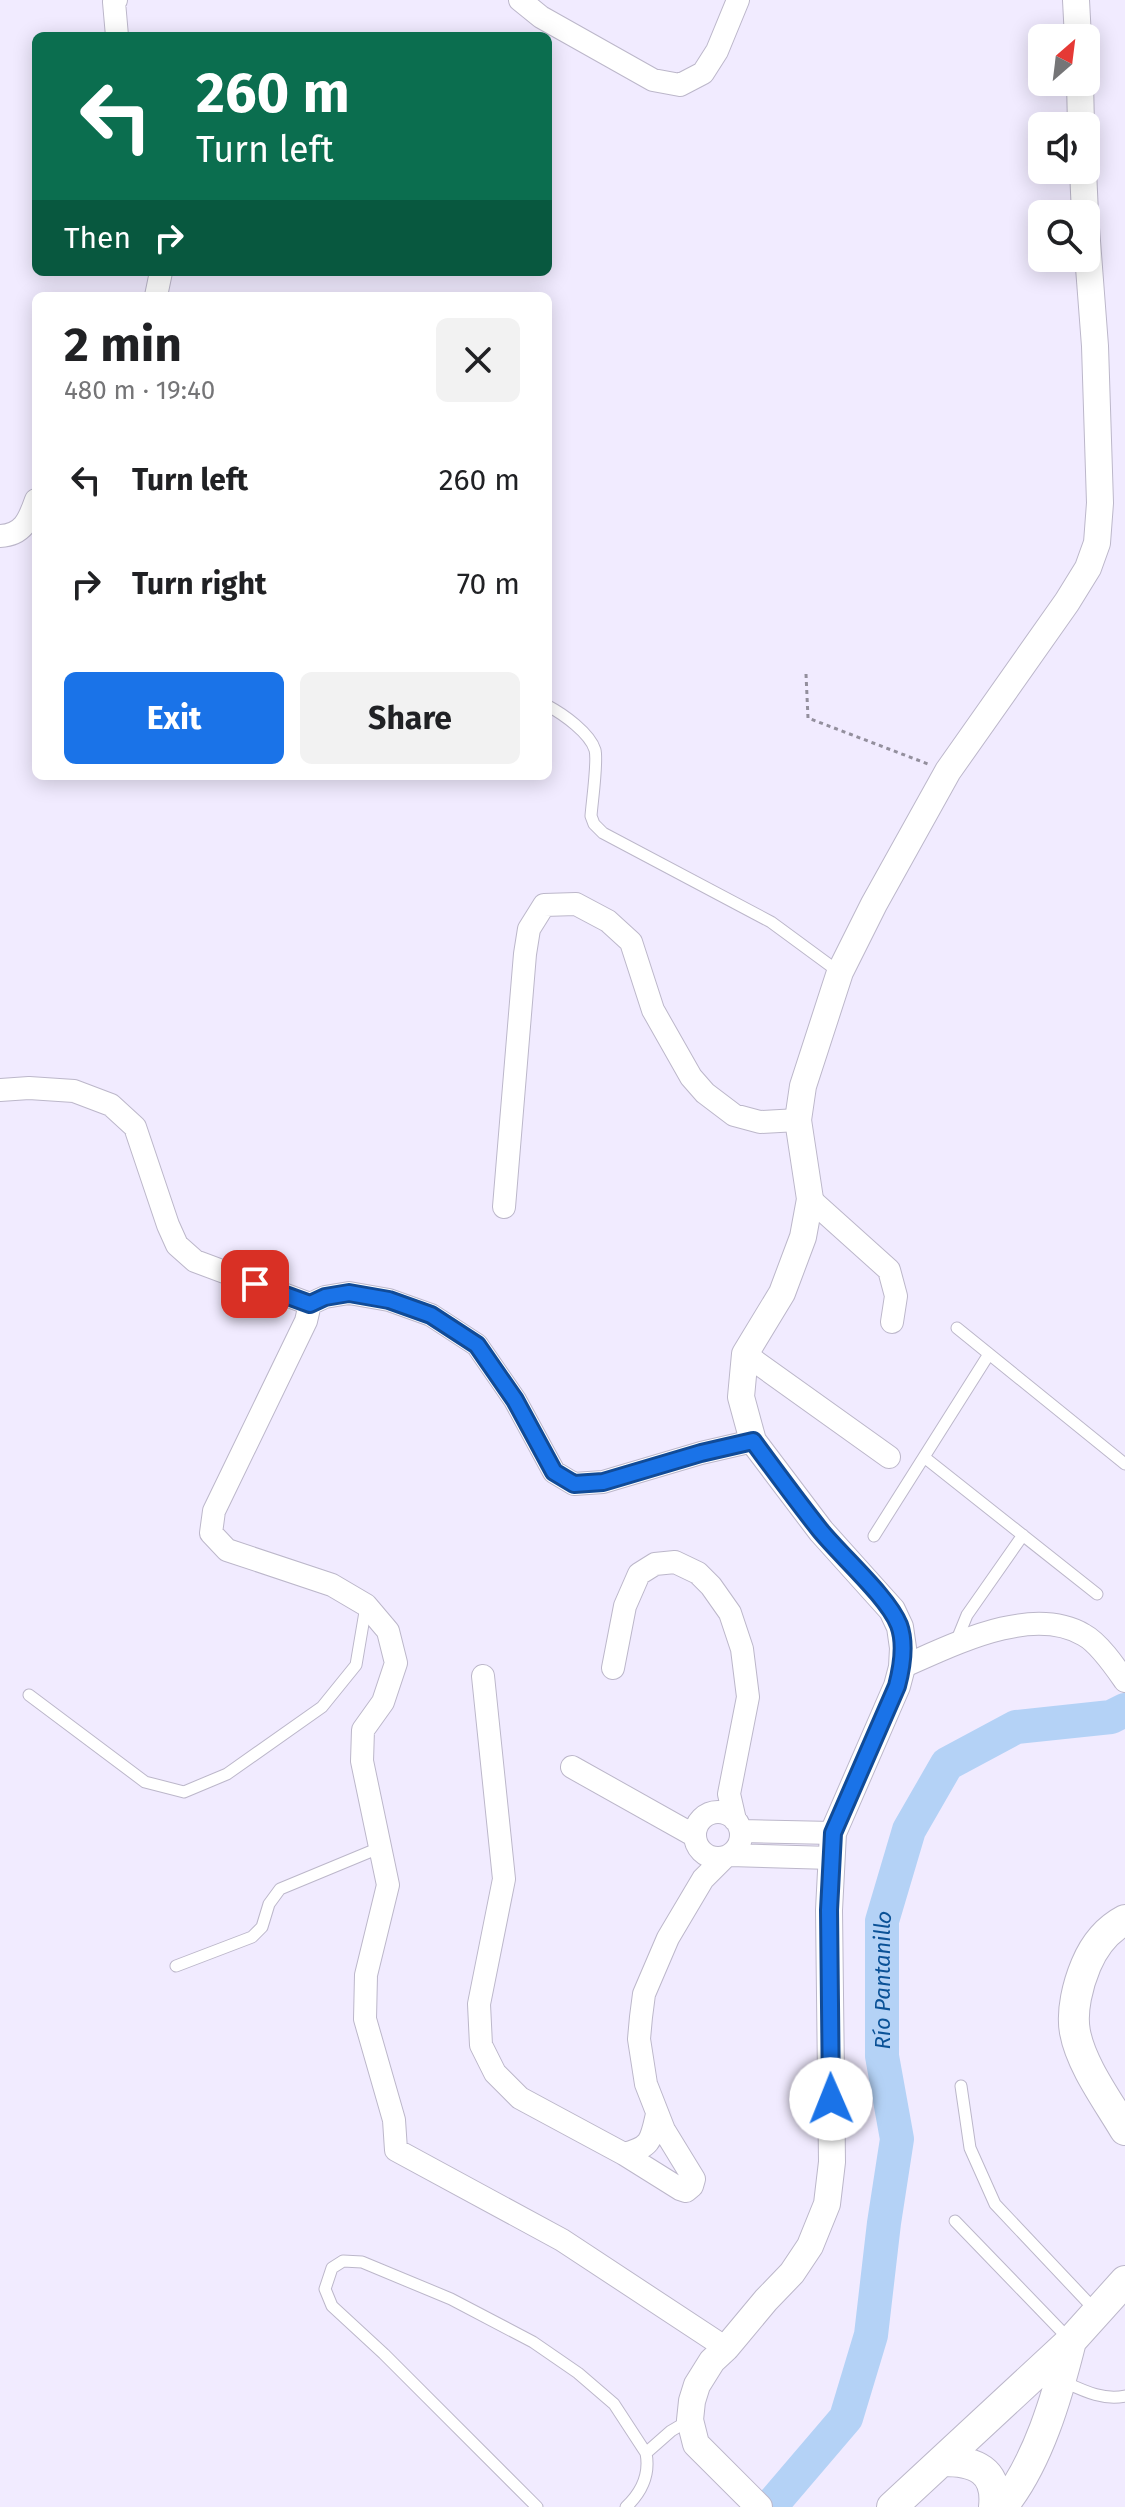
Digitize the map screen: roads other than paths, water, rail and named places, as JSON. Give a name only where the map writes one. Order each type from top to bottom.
[{"type":"main road","points":[[1125,1920],[1116,1924],[1094,1947],[1075,2001],[1074,2031],[1089,2070],[1125,2130]]},
{"type":"main road","points":[[892,2507],[1113,2298]]},
{"type":"main road","points":[[1002,2507],[1028,2467],[1061,2381],[1071,2341]]},
{"type":"main road","points":[[943,2461],[962,2461],[980,2468],[994,2486],[994,2507]]},
{"type":"street","points":[[520,0],[541,17],[653,80],[680,85],[703,73],[717,51],[738,0]]},
{"type":"street","points":[[1076,0],[1077,24]]},
{"type":"street","points":[[114,1],[117,32]]},
{"type":"street","points":[[759,2507],[696,2444],[690,2420],[692,2401],[697,2385],[712,2361],[792,2273],[810,2246],[827,2204],[832,2162],[829,1910],[832,1846],[902,1667],[900,1627],[892,1610],[821,1531],[753,1441],[741,1397],[745,1354],[782,1293],[803,1237],[810,1199],[798,1120],[803,1086],[840,972],[948,771],[1067,602],[1088,568],[1097,543],[1100,503],[1089,272]]},
{"type":"street","points":[[0,536],[9,536],[28,524],[32,512]]},
{"type":"street","points":[[504,1207],[525,954],[529,929],[544,905],[576,904],[608,921],[631,942],[653,1010],[691,1077],[705,1093],[734,1115],[760,1122],[798,1120]]},
{"type":"street","points":[[0,1090],[74,1091],[111,1105],[135,1127],[168,1225],[177,1245],[195,1261],[310,1304],[325,1297],[349,1293],[389,1300],[431,1315],[477,1345],[515,1400],[554,1472],[574,1484],[603,1482],[753,1441]]},
{"type":"street","points":[[810,1199],[889,1270],[896,1296],[892,1322]]},
{"type":"street","points":[[310,1304],[306,1321],[214,1511],[211,1533],[227,1550],[332,1585],[366,1605],[388,1631],[396,1663],[383,1702],[363,1730],[362,1761],[388,1885],[366,1975],[365,2019],[394,2120],[396,2150],[562,2240],[726,2348]]},
{"type":"street","points":[[745,1354],[889,1457]]},
{"type":"street","points":[[483,1676],[504,1879],[479,2004],[481,2045],[495,2073],[520,2098],[686,2191],[694,2179],[657,2114],[646,2084],[639,2039],[644,1994],[668,1938],[703,1879],[739,1845],[738,1825],[729,1794],[748,1697],[742,1649],[730,1613],[698,1573],[675,1562],[655,1564],[639,1574],[625,1606],[613,1668]]},
{"type":"street","points":[[902,1667],[955,1644],[1014,1626],[1052,1623],[1086,1636],[1125,1681]]},
{"type":"street","points":[[572,1767],[695,1829],[708,1856],[832,1846]]},
{"type":"street","points":[[695,1829],[729,1794]]},
{"type":"street","points":[[695,1829],[717,1812],[730,1815],[738,1825],[832,1846]]},
{"type":"street","points":[[695,1829],[703,1879]]},
{"type":"street","points":[[624,2154],[640,2150],[648,2144],[657,2114]]},
{"type":"lane","points":[[552,708],[574,724],[595,751],[591,816],[603,833],[771,922],[840,972]]},
{"type":"lane","points":[[957,1328],[1125,1464]]},
{"type":"lane","points":[[874,1536],[989,1354]]},
{"type":"lane","points":[[924,1457],[1097,1594]]},
{"type":"lane","points":[[955,1644],[967,1615],[1023,1535]]},
{"type":"lane","points":[[29,1695],[145,1782],[184,1792],[227,1774],[322,1707],[356,1665],[366,1605]]},
{"type":"lane","points":[[176,1966],[252,1937],[262,1927],[269,1904],[280,1889],[379,1848]]},
{"type":"lane","points":[[961,2086],[970,2148],[995,2204],[1113,2298]]},
{"type":"lane","points":[[955,2221],[1071,2341]]},
{"type":"lane","points":[[537,2507],[332,2306],[325,2289],[332,2268],[343,2261],[362,2262],[451,2299],[533,2342],[578,2373],[614,2404],[646,2453],[649,2470],[635,2498],[626,2507]]},
{"type":"lane","points":[[1061,2381],[1094,2395],[1114,2399],[1125,2396]]},
{"type":"lane","points":[[646,2453],[671,2431],[690,2420]]},
{"type":"waterway","name":"Río Pantanillo","points":[[770,2507],[846,2418],[871,2335],[897,2139],[882,2056],[882,1921],[909,1830],[947,1764],[1016,1727],[1111,1717],[1125,1710]]}]
